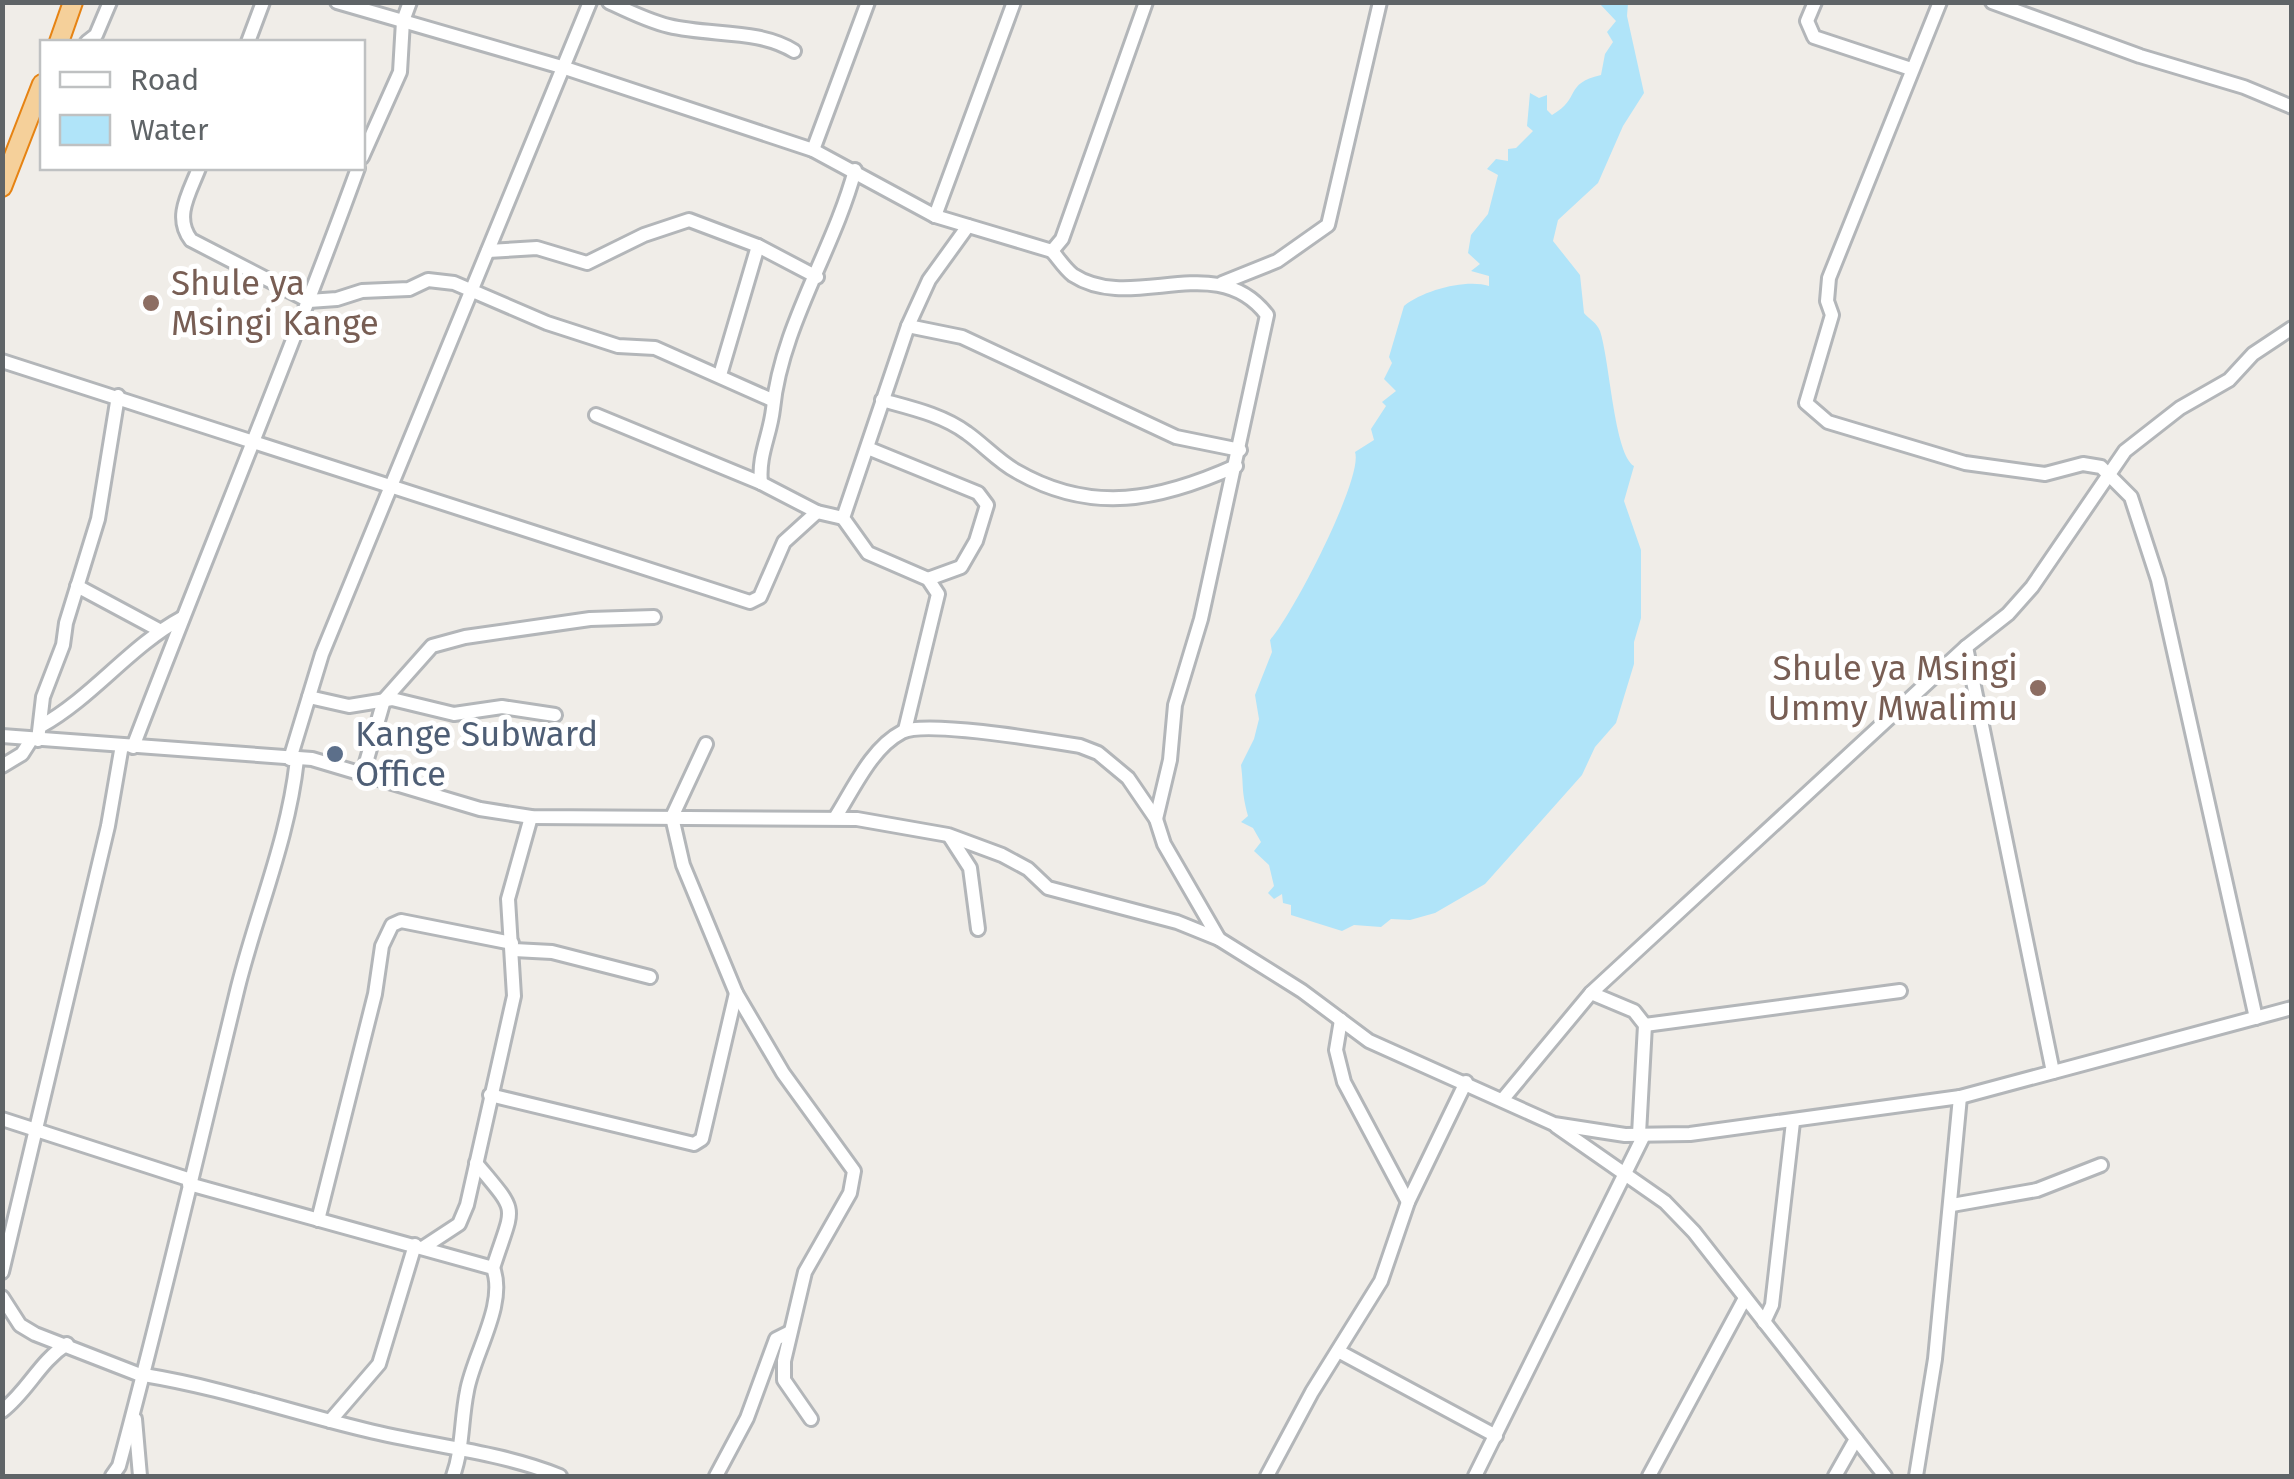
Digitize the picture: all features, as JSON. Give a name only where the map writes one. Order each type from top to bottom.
[{"type":"highway","points":[[59,40],[73,2]]},
{"type":"highway","points":[[2,187],[40,89]]},
{"type":"street","points":[[90,40],[110,2]]},
{"type":"street","points":[[249,40],[263,2]]},
{"type":"street","points":[[337,2],[565,68],[813,150],[934,216],[1052,250],[1072,274],[1106,288],[1222,283],[1277,261],[1328,226],[1380,2]]},
{"type":"street","points":[[392,2],[404,20]]},
{"type":"street","points":[[365,150],[400,72],[404,20],[410,2]]},
{"type":"street","points":[[116,1473],[240,980],[288,819],[294,759],[322,654],[590,2]]},
{"type":"street","points":[[609,2],[668,26],[745,39],[771,38],[794,51]]},
{"type":"street","points":[[813,150],[868,2]]},
{"type":"street","points":[[934,216],[1014,2]]},
{"type":"street","points":[[1052,250],[1062,238],[1146,2]]},
{"type":"street","points":[[1815,2],[1807,22],[1814,38],[1911,70]]},
{"type":"street","points":[[1940,2],[1830,278],[1827,301],[1832,315],[1806,403],[1828,422],[1965,463],[2045,474],[2083,464],[2101,467],[2132,497],[2158,580],[2256,1018]]},
{"type":"street","points":[[1992,2],[2140,56],[2244,87],[2292,107]]},
{"type":"street","points":[[197,170],[182,214],[182,228],[191,240],[309,301],[337,300],[362,290],[408,289],[428,280],[471,288],[546,324],[618,346],[655,348],[772,400]]},
{"type":"street","points":[[2,1272],[127,746],[309,301],[357,170]]},
{"type":"street","points":[[761,483],[759,461],[772,400],[843,216],[855,170]]},
{"type":"street","points":[[488,251],[537,248],[586,264],[644,235],[689,220],[758,246],[817,277]]},
{"type":"street","points":[[843,518],[870,449],[908,326],[929,280],[968,226]]},
{"type":"street","points":[[720,375],[758,246]]},
{"type":"street","points":[[1156,819],[1170,760],[1175,705],[1201,619],[1267,315],[1260,306],[1222,283]]},
{"type":"street","points":[[908,326],[962,337],[1176,438],[1240,450]]},
{"type":"street","points":[[1503,1099],[1591,993],[1966,647],[2008,614],[2032,587],[2125,451],[2180,408],[2229,380],[2252,354],[2292,328]]},
{"type":"street","points":[[2,361],[750,602],[760,597],[784,542],[817,512]]},
{"type":"street","points":[[37,736],[43,697],[63,645],[98,518],[118,396]]},
{"type":"street","points":[[882,400],[928,413],[964,430],[1011,469],[1063,493],[1156,498],[1236,466]]},
{"type":"street","points":[[596,415],[761,483],[817,512],[843,518],[868,554],[928,579],[938,594],[905,730]]},
{"type":"street","points":[[870,449],[978,494],[987,505],[976,540],[961,567],[928,579]]},
{"type":"street","points":[[77,586],[159,630]]},
{"type":"street","points":[[2,766],[22,754],[37,736],[159,630],[182,618]]},
{"type":"street","points":[[363,773],[384,700],[432,646],[465,636],[590,618],[654,618]]},
{"type":"street","points":[[1966,647],[2054,1072]]},
{"type":"street","points":[[309,697],[350,706],[384,700],[454,714],[502,707],[554,715]]},
{"type":"street","points":[[835,818],[879,751],[905,730],[950,728],[1080,746],[1098,752],[1128,778],[1156,819],[1164,844],[1219,939]]},
{"type":"street","points":[[2,736],[294,759],[363,773],[480,810],[531,817],[835,818],[948,835],[1002,855],[1028,869],[1048,888],[1177,922],[1219,939],[1369,1041],[1554,1124],[1626,1172],[1694,1232],[1885,1476]]},
{"type":"street","points":[[706,744],[672,817],[683,865],[736,993],[783,1072],[854,1171],[850,1193],[805,1272],[782,1375],[811,1419]]},
{"type":"street","points":[[330,1421],[379,1364],[420,1246],[459,1224],[514,996],[508,899],[531,817]]},
{"type":"street","points":[[948,835],[970,868],[978,929]]},
{"type":"street","points":[[318,1220],[375,994],[382,946],[392,925],[400,921],[650,976]]},
{"type":"street","points":[[1645,1026],[1900,990]]},
{"type":"street","points":[[490,1095],[694,1144],[702,1139],[736,993]]},
{"type":"street","points":[[1591,993],[1634,1011],[1645,1026],[1639,1134],[1644,1135]]},
{"type":"street","points":[[1554,1124],[1644,1135],[1793,1122],[1960,1097],[2292,1008]]},
{"type":"street","points":[[1341,1020],[1336,1050],[1344,1082],[1408,1202]]},
{"type":"street","points":[[1267,1476],[1381,1281],[1408,1202],[1466,1082]]},
{"type":"street","points":[[1916,1476],[1935,1359],[1960,1097]]},
{"type":"street","points":[[2,1119],[190,1182],[493,1268]]},
{"type":"street","points":[[1764,1322],[1772,1304],[1793,1122]]},
{"type":"street","points":[[1476,1476],[1644,1135]]},
{"type":"street","points":[[453,1476],[466,1392],[495,1290],[493,1268],[511,1212],[508,1200],[476,1164]]},
{"type":"street","points":[[1952,1204],[2037,1190],[2101,1165]]},
{"type":"street","points":[[2,1297],[20,1325],[113,1367],[143,1376],[217,1387],[330,1421],[560,1476]]},
{"type":"street","points":[[1649,1476],[1745,1298]]},
{"type":"street","points":[[716,1476],[746,1418],[776,1338],[790,1332]]},
{"type":"street","points":[[2,1411],[16,1401],[40,1365],[67,1344]]},
{"type":"street","points":[[1338,1351],[1496,1436]]},
{"type":"street","points":[[134,1411],[140,1476]]},
{"type":"street","points":[[1835,1476],[1856,1439]]},
{"type":"water","points":[[1599,3],[1628,3],[1627,16],[1644,93],[1623,126],[1598,183],[1558,220],[1553,241],[1580,275],[1584,313],[1600,331],[1617,426],[1627,458],[1634,466],[1624,501],[1641,550],[1641,618],[1634,642],[1634,664],[1616,723],[1595,747],[1582,775],[1485,884],[1435,913],[1410,920],[1391,919],[1381,927],[1354,925],[1342,931],[1291,915],[1291,905],[1283,903],[1282,894],[1274,899],[1268,893],[1274,886],[1269,865],[1254,851],[1261,842],[1253,828],[1241,822],[1248,816],[1241,765],[1259,719],[1255,695],[1272,652],[1270,640],[1309,577],[1338,516],[1349,489],[1355,452],[1374,440],[1371,429],[1386,406],[1382,402],[1396,391],[1384,379],[1392,363],[1389,357],[1404,306],[1445,287],[1489,286],[1489,276],[1471,271],[1480,264],[1468,253],[1471,235],[1488,214],[1498,175],[1487,169],[1496,159],[1508,161],[1508,149],[1516,148],[1533,131],[1527,126],[1530,93],[1539,98],[1547,95],[1547,110],[1552,115],[1567,103],[1577,87],[1601,75],[1605,54],[1613,42],[1607,32],[1616,21]]},
{"type":"place","name":"Shule ya Msingi Kange","points":[[151,303]]},
{"type":"place","name":"Shule ya Msingi Ummy Mwalimu","points":[[2038,688]]},
{"type":"place","name":"Kange Subward Office","points":[[335,754]]}]
